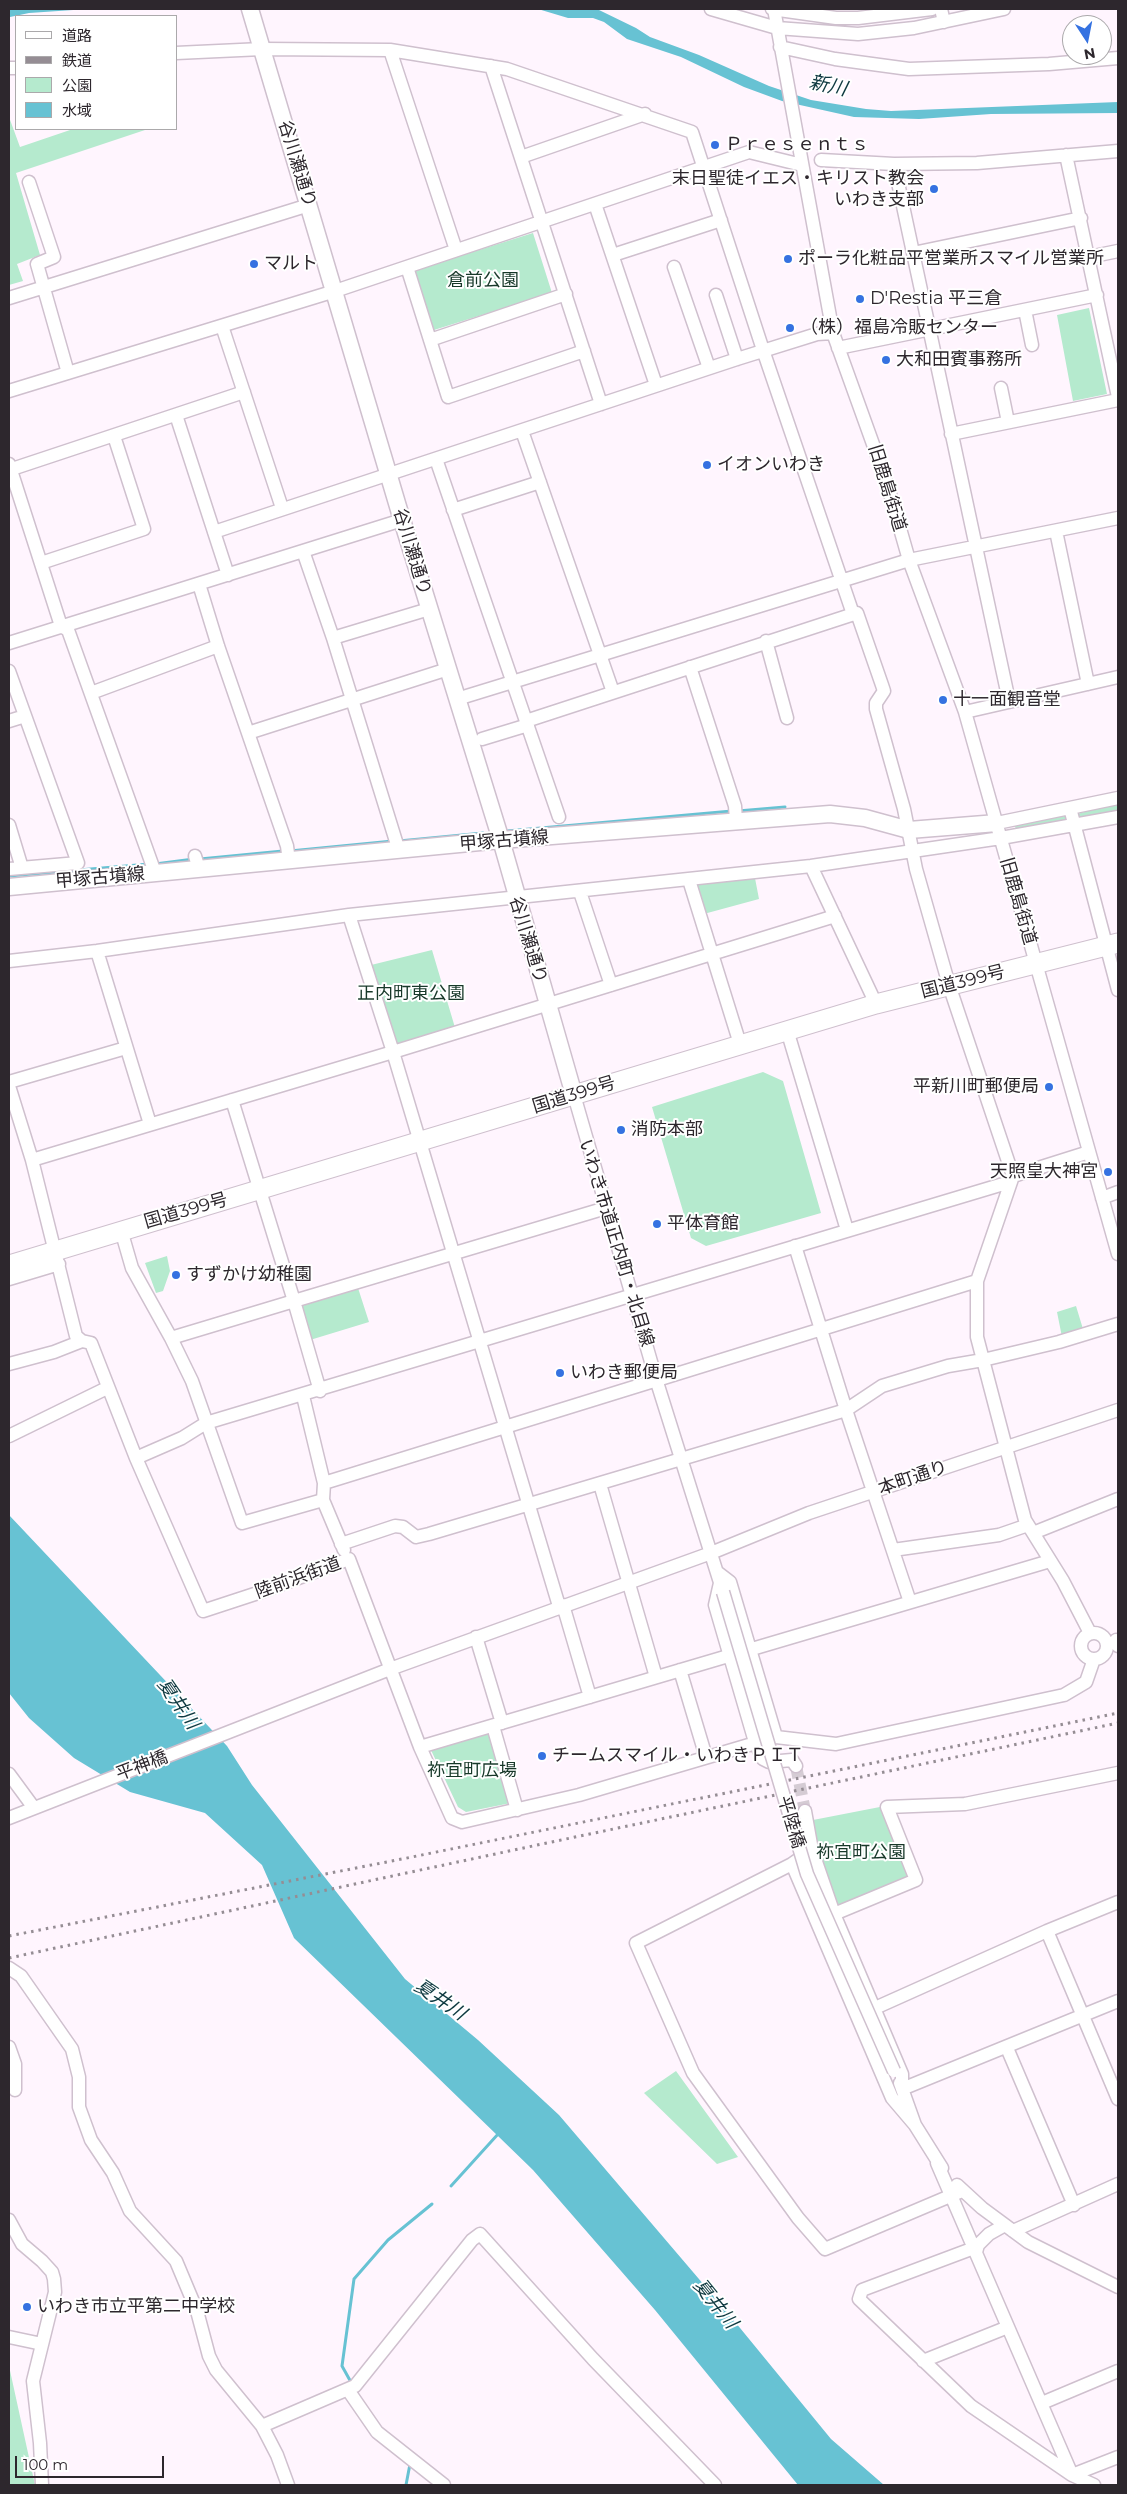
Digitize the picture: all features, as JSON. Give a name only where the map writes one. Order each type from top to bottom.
[{"type":"highway","name":"国道399号","points":[[9,1265],[32,1256],[57,1257],[121,1230],[876,1004],[1112,944]]},
{"type":"main road","name":"谷川瀬通り","points":[[250,9],[402,520],[500,840],[574,1095]]},
{"type":"main road","name":"甲塚古墳線","points":[[9,887],[32,874],[152,867],[397,843],[500,840],[830,814],[865,818],[909,830],[999,831]]},
{"type":"street","points":[[711,9],[777,28],[858,34],[914,28],[1004,9]]},
{"type":"street","points":[[932,9],[858,18],[836,18],[773,9],[780,49],[835,59],[909,69],[1049,64],[1118,58]]},
{"type":"street","points":[[941,9],[944,22]]},
{"type":"street","points":[[178,53],[261,44],[390,50],[491,66],[532,76],[692,132],[763,350],[853,614]]},
{"type":"street","name":"旧鹿島街道","points":[[780,49],[833,333],[887,483],[909,560],[965,712],[1118,1254]]},
{"type":"street","points":[[390,50],[456,250]]},
{"type":"street","points":[[491,66],[602,404]]},
{"type":"street","points":[[521,157],[645,114]]},
{"type":"street","points":[[821,160],[894,164],[977,163],[1118,151]]},
{"type":"street","points":[[9,391],[335,291],[749,152],[802,165]]},
{"type":"street","points":[[950,434],[1118,398],[1114,351],[1097,295],[1066,155]]},
{"type":"street","points":[[894,164],[930,330],[950,434],[977,546],[1008,701]]},
{"type":"street","points":[[29,182],[54,257],[37,264],[68,373]]},
{"type":"street","points":[[594,204],[656,385]]},
{"type":"street","points":[[9,298],[309,205]]},
{"type":"street","points":[[913,253],[1081,218]]},
{"type":"street","points":[[613,255],[721,220]]},
{"type":"street","points":[[1090,257],[1118,252]]},
{"type":"street","points":[[407,267],[448,397],[584,351]]},
{"type":"street","points":[[674,267],[709,368]]},
{"type":"street","points":[[430,340],[566,294]]},
{"type":"street","points":[[716,295],[737,359]]},
{"type":"street","points":[[838,348],[1097,295]]},
{"type":"street","points":[[1025,310],[1032,345]]},
{"type":"street","points":[[222,326],[282,508]]},
{"type":"street","points":[[214,532],[763,350],[817,334],[833,333]]},
{"type":"street","points":[[1001,388],[1008,422]]},
{"type":"street","points":[[152,867],[68,630],[61,626],[9,467],[114,436],[244,392]]},
{"type":"street","points":[[176,415],[228,575]]},
{"type":"street","points":[[522,431],[613,692]]},
{"type":"street","points":[[41,563],[144,529],[114,436]]},
{"type":"street","points":[[436,459],[559,817]]},
{"type":"street","points":[[453,510],[540,482]]},
{"type":"street","points":[[457,699],[909,560],[1118,518]]},
{"type":"street","points":[[9,643],[402,520]]},
{"type":"street","points":[[1056,531],[1088,684]]},
{"type":"street","points":[[303,551],[333,638],[397,843]]},
{"type":"street","points":[[200,584],[218,646],[288,854]]},
{"type":"street","points":[[333,638],[429,609]]},
{"type":"street","points":[[482,739],[613,692],[857,613],[884,692],[876,703],[876,709],[909,830],[916,869],[949,985],[1011,1179],[977,1281],[975,1324],[983,1360],[1021,1506],[1031,1529],[1063,1581],[1090,1634]]},
{"type":"street","points":[[766,641],[787,718]]},
{"type":"street","points":[[90,693],[218,646]]},
{"type":"street","points":[[690,667],[735,806],[736,820]]},
{"type":"street","points":[[248,733],[352,698],[448,669]]},
{"type":"street","points":[[9,671],[78,863],[32,874],[9,869]]},
{"type":"street","points":[[965,712],[1118,677]]},
{"type":"street","points":[[9,721],[25,716]]},
{"type":"street","points":[[9,961],[97,951],[349,915],[688,880],[913,852],[999,831],[1070,808],[1118,798]]},
{"type":"street","points":[[1070,808],[1112,944],[1118,990]]},
{"type":"street","points":[[999,831],[1075,824],[1118,817]]},
{"type":"street","points":[[9,825],[32,874]]},
{"type":"street","points":[[811,866],[876,1004]]},
{"type":"street","points":[[688,880],[740,1044]]},
{"type":"street","points":[[580,892],[611,985]]},
{"type":"street","points":[[349,915],[393,1052],[504,1426],[590,1697]]},
{"type":"street","points":[[32,1160],[393,1052],[835,916]]},
{"type":"street","points":[[97,951],[150,1124]]},
{"type":"street","points":[[787,1030],[847,1230]]},
{"type":"street","points":[[9,1082],[126,1048]]},
{"type":"street","points":[[9,1086],[14,1119],[32,1160],[76,1336],[82,1341],[54,1352],[9,1364]]},
{"type":"street","name":"いわき市道正内町・北目線","points":[[574,1095],[656,1379],[720,1582]]},
{"type":"street","points":[[232,1100],[320,1391]]},
{"type":"street","points":[[136,1458],[182,1438],[206,1423],[320,1391],[796,1246],[1011,1179],[1089,1152]]},
{"type":"street","points":[[1102,1198],[1118,1192]]},
{"type":"street","points":[[172,1338],[606,1208]]},
{"type":"street","points":[[121,1230],[132,1268],[172,1338],[192,1381],[242,1523],[323,1500]]},
{"type":"street","points":[[796,1246],[846,1410],[910,1602]]},
{"type":"street","points":[[9,1279],[57,1257]]},
{"type":"street","points":[[324,1483],[977,1281]]},
{"type":"street","points":[[341,1544],[395,1526],[403,1527],[416,1537],[429,1534],[846,1410],[882,1386],[948,1366],[983,1360],[1059,1342],[1118,1324]]},
{"type":"street","name":"陸前浜街道","points":[[82,1341],[91,1343],[136,1458],[203,1611],[264,1591],[349,1559],[420,1747],[452,1818],[462,1822],[579,1795],[776,1737]]},
{"type":"street","points":[[9,1436],[107,1388]]},
{"type":"street","points":[[303,1396],[324,1483],[323,1500],[349,1559]]},
{"type":"street","name":"本町通り","points":[[710,1553],[873,1491],[1118,1410]]},
{"type":"street","points":[[600,1484],[656,1677]]},
{"type":"street","points":[[893,1550],[1031,1529],[1118,1499]]},
{"type":"street","points":[[390,1669],[710,1553]]},
{"type":"street","points":[[420,1747],[1050,1561]]},
{"type":"street","points":[[796,1766],[792,1760],[769,1762],[764,1759],[755,1742],[714,1605],[720,1582],[730,1582],[776,1737],[836,1744],[1064,1695],[1086,1682],[1094,1659],[1115,1642],[1098,1634],[1090,1634],[1083,1638],[1081,1650],[1086,1656],[1094,1659]]},
{"type":"street","name":"平陸橋","points":[[720,1582],[807,1874],[902,2089]]},
{"type":"street","points":[[476,1637],[517,1810]]},
{"type":"street","name":"平神橋","points":[[9,1818],[390,1669]]},
{"type":"street","points":[[680,1670],[706,1757]]},
{"type":"street","points":[[834,1914],[916,1880],[887,1807],[965,1804],[1118,1773]]},
{"type":"street","points":[[9,1774],[37,1807]]},
{"type":"street","points":[[805,1811],[812,1850],[834,1914],[902,2074],[902,2089],[915,2125],[957,2193],[975,2250],[1072,2475]]},
{"type":"street","points":[[812,1850],[792,1864],[636,1943],[693,2072],[798,2218],[825,2249],[957,2193]]},
{"type":"street","points":[[792,1864],[892,2098],[915,2125]]},
{"type":"street","points":[[874,2008],[1118,1902]]},
{"type":"street","points":[[1048,1931],[1118,2099]]},
{"type":"street","points":[[9,1968],[20,1976],[72,2049],[77,2063],[80,2107],[91,2140],[113,2173],[130,2211],[176,2261],[198,2311],[206,2348],[212,2363],[262,2426],[277,2455],[288,2485]]},
{"type":"street","points":[[902,2089],[1008,2048],[1118,2001]]},
{"type":"street","points":[[9,2047],[16,2064],[14,2090]]},
{"type":"street","points":[[1008,2048],[1074,2205]]},
{"type":"street","points":[[1094,2485],[1072,2475],[971,2406],[859,2298],[862,2290],[975,2250],[989,2234],[1074,2205],[1118,2184]]},
{"type":"street","points":[[957,2193],[1028,2242],[1118,2287]]},
{"type":"street","points":[[9,2220],[22,2244],[52,2272],[54,2279],[55,2292],[33,2381],[40,2443],[42,2485]]},
{"type":"street","points":[[262,2426],[352,2388],[472,2240],[480,2234],[592,2359],[715,2485]]},
{"type":"street","points":[[923,2361],[1008,2327]]},
{"type":"street","points":[[9,2337],[42,2344]]},
{"type":"street","points":[[1042,2403],[1118,2371]]},
{"type":"street","points":[[352,2388],[377,2432],[444,2485]]},
{"type":"street","points":[[1072,2475],[1118,2457]]},
{"type":"green space","points":[[9,117],[20,147],[70,130],[145,130],[16,173],[40,255],[17,264],[23,281],[9,285]]},
{"type":"green space","name":"倉前公園","points":[[533,233],[552,293],[434,330],[415,270]]},
{"type":"green space","points":[[1089,308],[1107,394],[1073,401],[1057,315]]},
{"type":"green space","points":[[1118,803],[1118,815],[1078,821],[1077,814]]},
{"type":"green space","points":[[1065,816],[1066,821],[1016,830],[1015,826]]},
{"type":"green space","points":[[754,873],[759,899],[700,915],[689,881]]},
{"type":"green space","name":"正内町東公園","points":[[432,950],[456,1031],[394,1051],[367,966]]},
{"type":"green space","points":[[763,1072],[783,1081],[821,1213],[706,1246],[691,1238],[652,1107]]},
{"type":"green space","points":[[167,1256],[170,1271],[163,1291],[156,1293],[145,1263]]},
{"type":"green space","points":[[358,1288],[369,1322],[310,1340],[299,1310],[302,1306]]},
{"type":"green space","points":[[1076,1306],[1083,1329],[1062,1337],[1057,1312]]},
{"type":"green space","name":"祢宜町広場","points":[[490,1733],[511,1803],[466,1812],[458,1807],[430,1748]]},
{"type":"green space","name":"祢宜町公園","points":[[885,1806],[910,1869],[905,1883],[836,1911],[822,1865],[813,1820]]},
{"type":"green space","points":[[676,2071],[738,2157],[717,2164],[644,2093]]},
{"type":"green space","points":[[9,2366],[35,2485],[9,2485]]},
{"type":"water","points":[[9,9],[88,9],[29,13],[10,17]]},
{"type":"water","points":[[538,9],[599,10],[650,37],[699,55],[769,86],[811,100],[891,111],[1118,102],[1118,113],[991,114],[919,119],[854,117],[782,101],[744,87],[681,57],[627,39],[604,22],[593,18],[568,18]]},
{"type":"water","name":"夏井川","points":[[9,1515],[227,1746],[252,1785],[405,1979],[478,2040],[559,2115],[722,2306],[831,2439],[884,2485],[798,2485],[655,2310],[533,2170],[294,1938],[262,1865],[205,1813],[130,1792],[74,1758],[29,1718],[9,1693]]},
{"type":"waterway","points":[[738,811],[785,807]]},
{"type":"waterway","points":[[507,831],[732,811]]},
{"type":"waterway","points":[[399,841],[483,833]]},
{"type":"waterway","points":[[290,851],[393,841]]},
{"type":"waterway","points":[[200,859],[283,851]]},
{"type":"waterway","points":[[155,864],[194,859]]},
{"type":"waterway","points":[[9,876],[149,864]]},
{"type":"waterway","points":[[451,2186],[499,2133]]},
{"type":"waterway","points":[[352,2384],[342,2366],[354,2279],[388,2240],[432,2204]]},
{"type":"waterway","points":[[406,2485],[410,2464]]},
{"type":"tunnel","points":[[796,1766],[805,1811]]},
{"type":"railway","points":[[9,1936],[402,1859],[1118,1713]]},
{"type":"railway","points":[[9,1958],[1118,1723]]},
{"type":"place","name":"Ｐｒｅｓｅｎｔｓ","points":[[715,145]]},
{"type":"place","name":"末日聖徒イエス・キリスト教会 いわき支部","points":[[934,189]]},
{"type":"place","name":"ポーラ化粧品平営業所スマイル営業所","points":[[788,259]]},
{"type":"place","name":"マルト","points":[[254,264]]},
{"type":"place","name":"D'Restia 平三倉","points":[[860,299]]},
{"type":"place","name":"（株）福島冷販センター","points":[[790,328]]},
{"type":"place","name":"大和田賓事務所","points":[[886,360]]},
{"type":"place","name":"イオンいわき","points":[[707,465]]},
{"type":"place","name":"十一面観音堂","points":[[943,700]]},
{"type":"place","name":"平新川町郵便局","points":[[1049,1087]]},
{"type":"place","name":"消防本部","points":[[621,1130]]},
{"type":"place","name":"天照皇大神宮","points":[[1108,1172]]},
{"type":"place","name":"平体育館","points":[[657,1224]]},
{"type":"place","name":"すずかけ幼稚園","points":[[176,1275]]},
{"type":"place","name":"いわき郵便局","points":[[560,1373]]},
{"type":"place","name":"チームスマイル・いわきＰＩＴ","points":[[542,1756]]},
{"type":"place","name":"いわき市立平第二中学校","points":[[27,2307]]},
{"type":"water label","name":"新川","points":[[828,86]]}]
